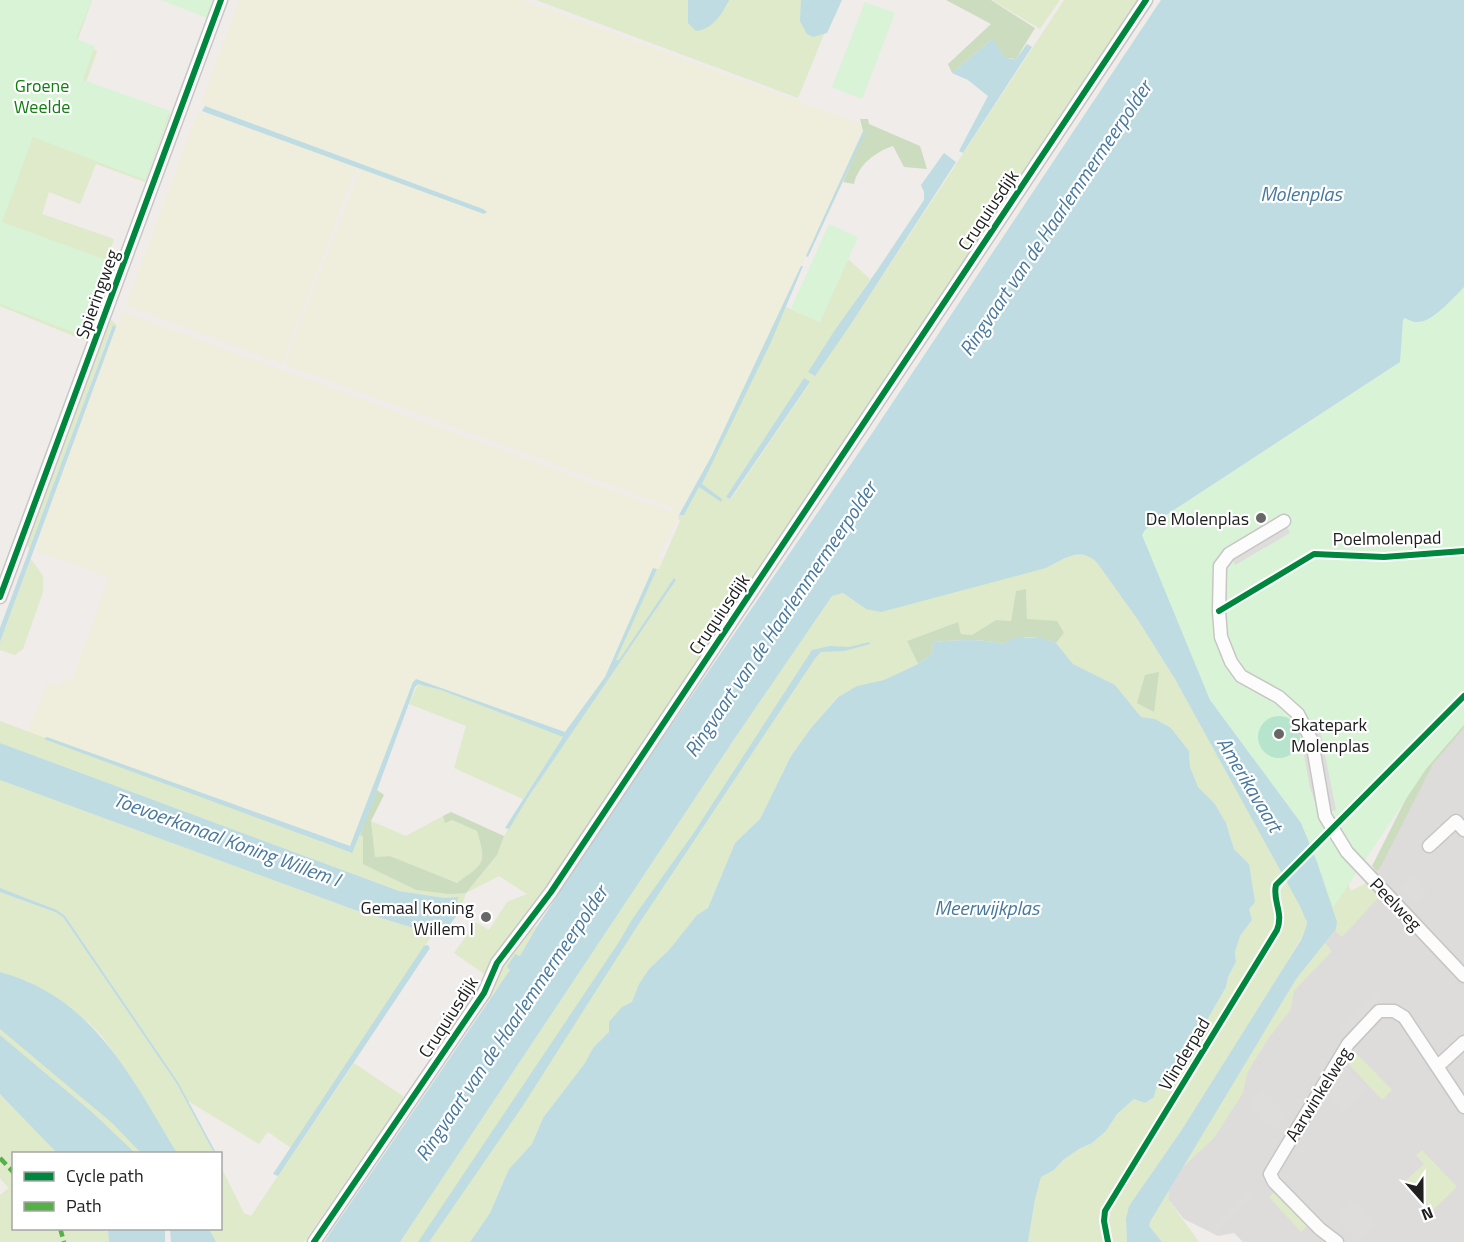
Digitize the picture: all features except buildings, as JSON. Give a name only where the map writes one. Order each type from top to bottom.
[{"type":"street","name":"Spieringweg","points":[[0,597],[221,0]]},
{"type":"street","name":"Cruquiusdijk","points":[[314,1242],[484,993],[496,963],[551,892],[1146,0]]},
{"type":"street","name":"Peelweg","points":[[1284,521],[1228,554],[1220,566],[1221,637],[1231,662],[1241,676],[1279,697],[1298,714],[1312,741],[1324,813],[1347,852],[1464,976]]},
{"type":"street","points":[[1429,846],[1456,821],[1464,830]]},
{"type":"street","name":"Aarwinkelweg","points":[[1337,1242],[1320,1229],[1274,1182],[1270,1174],[1349,1042],[1379,1011],[1394,1011],[1404,1017],[1464,1107]]},
{"type":"street","points":[[1438,1066],[1464,1042]]},
{"type":"shaded area","points":[[1284,521],[1290,533],[1235,565],[1229,554]]},
{"type":"shaded area","points":[[1464,712],[1464,1242],[1243,1242],[1234,1233],[1218,1236],[1184,1219],[1168,1199],[1169,1190],[1296,979],[1331,935],[1365,885],[1423,770]]},
{"type":"shaded area","points":[[1317,726],[1321,734],[1336,810],[1319,813],[1310,788],[1299,728]]},
{"type":"shaded area","points":[[1413,875],[1427,892],[1416,903],[1400,889]]},
{"type":"shaded area","points":[[1376,990],[1382,996],[1344,1034],[1338,1028]]},
{"type":"shaded area","points":[[1346,1067],[1368,1089],[1343,1114],[1324,1096]]},
{"type":"shaded area","points":[[1262,1091],[1287,1115],[1273,1131],[1248,1108]]},
{"type":"shaded area","points":[[1247,1190],[1253,1196],[1218,1230],[1212,1224]]},
{"type":"shaded area","points":[[1355,1199],[1378,1223],[1358,1242],[1334,1219]]},
{"type":"green space","name":"Groene Weelde","points":[[0,0],[92,0],[76,39],[95,46],[83,80],[170,111],[145,180],[33,137],[2,222],[115,263],[88,338],[0,304]]},
{"type":"green space","name":"Groene Weelde","points":[[78,0],[92,0],[77,42],[97,51],[86,82],[170,114],[145,182],[96,164],[80,204],[49,192],[42,214],[114,239],[106,262],[114,266],[86,341],[0,306],[0,193],[11,162],[66,98],[54,58]]},
{"type":"green space","points":[[161,0],[213,0],[207,18]]},
{"type":"green space","points":[[239,0],[522,0],[860,124],[863,131],[787,299],[712,455],[678,513],[678,519],[658,557],[663,561],[659,570],[653,568],[605,677],[565,732],[416,679],[351,846],[47,737],[44,739],[27,732],[48,682],[59,686],[64,679],[72,681],[109,578],[36,552],[41,532],[123,312],[671,512],[673,508],[284,364],[361,168],[484,213],[487,212],[201,104]]},
{"type":"green space","points":[[536,0],[838,0],[798,98]]},
{"type":"green space","points":[[946,0],[991,0],[1035,28],[1016,59],[1005,58],[991,40],[952,73],[948,64],[991,24]]},
{"type":"green space","points":[[992,0],[1060,0],[1040,29]]},
{"type":"green space","points":[[1064,0],[1141,0],[985,237],[898,360],[788,526],[733,616],[487,976],[454,953],[476,922],[489,930],[507,902],[527,894],[499,876],[466,893],[497,855],[504,836],[527,799],[676,580],[674,579],[619,661],[616,659],[680,521],[679,515],[684,515],[699,487],[721,501],[702,484],[786,307],[820,322],[848,259],[870,279],[808,372],[851,324]],"holes":[[[804,378],[810,383],[731,499],[726,497]]]},
{"type":"green space","points":[[865,2],[895,13],[862,99],[832,87]]},
{"type":"green space","points":[[198,111],[357,166],[282,364],[126,305]]},
{"type":"green space","points":[[860,119],[868,119],[869,124],[920,146],[927,169],[904,167],[893,146],[868,160],[859,171],[854,184],[843,182],[865,131],[863,131]]},
{"type":"green space","points":[[829,224],[858,237],[820,322],[791,309]]},
{"type":"green space","points":[[1464,287],[1464,725],[1426,769],[1333,908],[1301,823],[1210,700],[1142,535],[1154,523],[1399,363],[1405,318],[1413,322],[1424,322],[1443,308]]},
{"type":"green space","points":[[110,319],[117,325],[112,326],[30,550],[27,545],[36,517]]},
{"type":"green space","points":[[1087,554],[1098,564],[1138,620],[1175,679],[1282,872],[1270,888],[1276,927],[1166,1109],[1108,1199],[1103,1220],[1104,1242],[1028,1242],[1041,1177],[1054,1170],[1063,1160],[1079,1149],[1092,1143],[1106,1131],[1117,1114],[1134,1099],[1145,1103],[1154,1097],[1156,1089],[1179,1069],[1226,987],[1228,977],[1236,962],[1235,951],[1240,936],[1252,920],[1249,909],[1249,864],[1234,849],[1226,823],[1215,804],[1198,787],[1190,767],[1189,751],[1171,728],[1155,719],[1141,717],[1115,685],[1073,664],[1056,643],[1064,633],[1027,619],[1026,590],[1016,591],[1011,621],[996,620],[973,635],[961,634],[958,622],[907,641],[918,664],[884,680],[857,686],[837,697],[791,756],[760,819],[735,843],[708,908],[697,915],[669,950],[649,969],[639,984],[632,1002],[622,1007],[609,1032],[593,1048],[585,1063],[543,1118],[532,1144],[509,1169],[490,1213],[470,1242],[400,1242],[832,596],[843,593],[866,609],[1046,568],[1070,556]]},
{"type":"green space","points":[[31,559],[43,576],[43,592],[23,649],[15,655],[0,650],[0,642]]},
{"type":"green space","points":[[1026,589],[1027,619],[1057,621],[1064,633],[1056,643],[1030,638],[1016,639],[1003,644],[977,640],[933,642],[932,654],[918,664],[907,641],[958,622],[961,634],[972,635],[996,620],[1011,621],[1016,591]]},
{"type":"green space","points":[[1159,672],[1154,712],[1137,703],[1145,675]]},
{"type":"green space","points":[[418,684],[441,690],[563,737],[523,799],[454,768],[466,726],[409,704]]},
{"type":"green space","name":"Skatepark Molenplas","points":[[1279,716],[1294,722],[1300,737],[1294,752],[1279,758],[1264,752],[1258,737],[1264,722]]},
{"type":"green space","points":[[1464,720],[1464,728],[1433,764],[1377,871],[1372,866],[1418,775]]},
{"type":"green space","points":[[0,721],[351,853],[360,835],[363,835],[364,864],[416,890],[466,893],[460,911],[457,900],[459,897],[445,898],[399,891],[0,743]]},
{"type":"green space","points":[[0,780],[355,910],[433,934],[291,1148],[268,1132],[259,1144],[188,1101],[178,1082],[65,916],[57,910],[0,888]]},
{"type":"green space","points":[[377,790],[384,795],[371,821],[375,857],[390,856],[457,883],[478,867],[482,851],[477,831],[452,820],[445,823],[443,816],[451,812],[504,836],[497,855],[466,893],[450,894],[416,890],[363,864],[363,836],[360,835]]},
{"type":"green space","points":[[443,816],[445,822],[452,820],[477,831],[482,851],[478,867],[457,883],[390,856],[375,857],[371,821],[406,836]]},
{"type":"green space","points":[[1330,838],[1351,891],[1366,883],[1379,897],[1342,937],[1335,931],[1314,854]]},
{"type":"green space","points":[[1287,882],[1303,910],[1307,928],[1181,1131],[1129,1206],[1126,1218],[1127,1242],[1110,1242],[1107,1215],[1279,935],[1283,923],[1279,894]]},
{"type":"green space","points":[[0,892],[63,917],[177,1084],[213,1152],[176,1152],[135,1084],[102,1036],[88,1022],[28,981],[0,972]]},
{"type":"green space","points":[[538,925],[520,957],[480,1012],[510,953],[527,933]]},
{"type":"green space","points":[[1325,943],[1332,951],[1294,991],[1291,1009],[1253,1063],[1247,1074],[1243,1093],[1214,1138],[1181,1169],[1296,979]]},
{"type":"green space","points":[[0,1029],[112,1123],[140,1152],[134,1152],[93,1113],[0,1035]]},
{"type":"green space","points":[[1355,1052],[1392,1090],[1382,1100],[1344,1059],[1349,1053],[1352,1056]]},
{"type":"green space","points":[[354,1063],[404,1097],[304,1242],[216,1242],[210,1230],[222,1230],[222,1169],[244,1213],[251,1216]]},
{"type":"green space","points":[[0,1094],[56,1152],[12,1152],[12,1230],[108,1230],[109,1242],[0,1242],[0,1195],[9,1188],[0,1178]]},
{"type":"green space","points":[[1422,1150],[1457,1187],[1433,1210],[1406,1180],[1424,1164],[1416,1155]]},
{"type":"green space","points":[[1169,1190],[1168,1199],[1199,1242],[1162,1242],[1148,1226]]},
{"type":"green space","points":[[1277,1190],[1309,1224],[1301,1232],[1269,1197]]},
{"type":"water","points":[[688,0],[729,0],[712,24],[696,31],[688,23]]},
{"type":"water","points":[[801,0],[842,0],[827,33],[813,37],[807,34],[800,21]]},
{"type":"water","name":"Molenplas","points":[[1161,0],[1464,0],[1464,287],[1430,318],[1416,322],[1405,318],[1403,320],[1400,362],[1154,523],[1142,535],[1210,700],[1301,823],[1337,922],[1336,929],[1296,979],[1150,1222],[1149,1226],[1162,1242],[1127,1242],[1126,1218],[1129,1206],[1181,1131],[1301,940],[1307,922],[1175,679],[1138,620],[1098,564],[1086,555],[1079,555],[1066,558],[1046,568],[881,612],[866,609],[843,593],[832,596],[400,1242],[324,1242],[510,970],[507,967],[515,954],[520,956],[631,784],[873,432]]},
{"type":"water","points":[[991,40],[994,40],[1005,57],[1012,59],[1016,59],[1027,44],[1032,47],[963,153],[959,151],[988,96],[968,80],[952,73]]},
{"type":"water","points":[[205,106],[487,212],[484,214],[202,111]]},
{"type":"water","points":[[863,131],[866,131],[808,257],[806,256]]},
{"type":"water","points":[[944,153],[956,162],[815,376],[808,372],[924,200],[921,185]]},
{"type":"water","points":[[801,266],[803,266],[771,342],[702,484],[722,499],[721,502],[699,487],[684,515],[679,515],[712,455]]},
{"type":"water","points":[[113,325],[116,327],[0,642],[0,628]]},
{"type":"water","points":[[804,378],[810,382],[730,499],[726,497]]},
{"type":"water","points":[[653,568],[657,569],[616,660],[619,660],[674,578],[676,580],[509,829],[505,828],[563,737],[441,690],[418,684],[352,853],[44,739],[47,737],[350,846],[416,679],[565,732],[605,677]]},
{"type":"water","name":"Meerwijkplas","points":[[1014,638],[1042,638],[1056,643],[1073,664],[1115,685],[1141,717],[1155,719],[1171,728],[1189,751],[1190,767],[1198,787],[1215,804],[1226,823],[1234,849],[1249,864],[1255,902],[1249,909],[1252,920],[1240,936],[1235,952],[1236,962],[1228,977],[1226,987],[1179,1069],[1156,1089],[1154,1097],[1145,1103],[1134,1099],[1117,1114],[1106,1131],[1092,1143],[1079,1149],[1063,1160],[1054,1170],[1041,1177],[1028,1242],[470,1242],[490,1213],[509,1169],[532,1144],[543,1118],[585,1063],[593,1048],[609,1032],[609,1022],[622,1007],[632,1002],[639,984],[649,969],[669,950],[697,915],[708,908],[735,843],[760,819],[791,756],[811,728],[838,697],[857,686],[884,680],[918,664],[932,654],[933,642],[977,640],[1003,644]]},
{"type":"water","points":[[869,642],[870,644],[844,651],[821,652],[816,657],[636,928],[522,1107],[429,1242],[418,1242],[633,918],[693,834],[812,650],[830,646],[849,647]]},
{"type":"water","name":"Toevoerkanaal Koning Willem I","points":[[0,743],[399,891],[445,898],[459,897],[457,900],[460,911],[446,930],[433,934],[355,910],[0,780]]},
{"type":"water","points":[[0,888],[57,910],[65,916],[178,1082],[215,1152],[177,1084],[63,917],[0,892]]},
{"type":"water","points":[[428,945],[430,948],[278,1176],[273,1174],[424,946]]},
{"type":"water","points":[[0,972],[32,984],[60,1000],[85,1020],[106,1043],[143,1096],[176,1152],[140,1152],[112,1123],[0,1029]]},
{"type":"water","points":[[0,1035],[93,1113],[134,1152],[56,1152],[0,1094]]},
{"type":"water","points":[[108,1230],[165,1230],[165,1242],[109,1242]]},
{"type":"water","points":[[170,1230],[210,1230],[216,1242],[171,1242]]},
{"type":"marked path","points":[[0,1158],[12,1171]]},
{"type":"marked path","points":[[61,1230],[64,1242]]},
{"type":"cycle path","points":[[0,597],[221,0]]},
{"type":"cycle path","points":[[314,1242],[484,993],[497,963],[551,892],[1146,0]]},
{"type":"cycle path","name":"Poelmolenpad","points":[[1219,611],[1314,554],[1384,557],[1464,551]]},
{"type":"cycle path","name":"Vlinderpad","points":[[1108,1242],[1104,1221],[1105,1211],[1277,930],[1279,918],[1275,896],[1276,885],[1464,696]]},
{"type":"place","name":"De Molenplas","points":[[1261,518]]},
{"type":"place","name":"Skatepark Molenplas","points":[[1279,734]]},
{"type":"place","name":"Gemaal Koning Willem I","points":[[486,917]]},
{"type":"water label","name":"Ringvaart van de Haarlemmermeerpolder","points":[[1055,218]]},
{"type":"water label","name":"Ringvaart van de Haarlemmermeerpolder","points":[[780,619]]},
{"type":"water label","name":"Amerikavaart","points":[[1250,784]]},
{"type":"water label","name":"Ringvaart van de Haarlemmermeerpolder","points":[[511,1023]]}]
